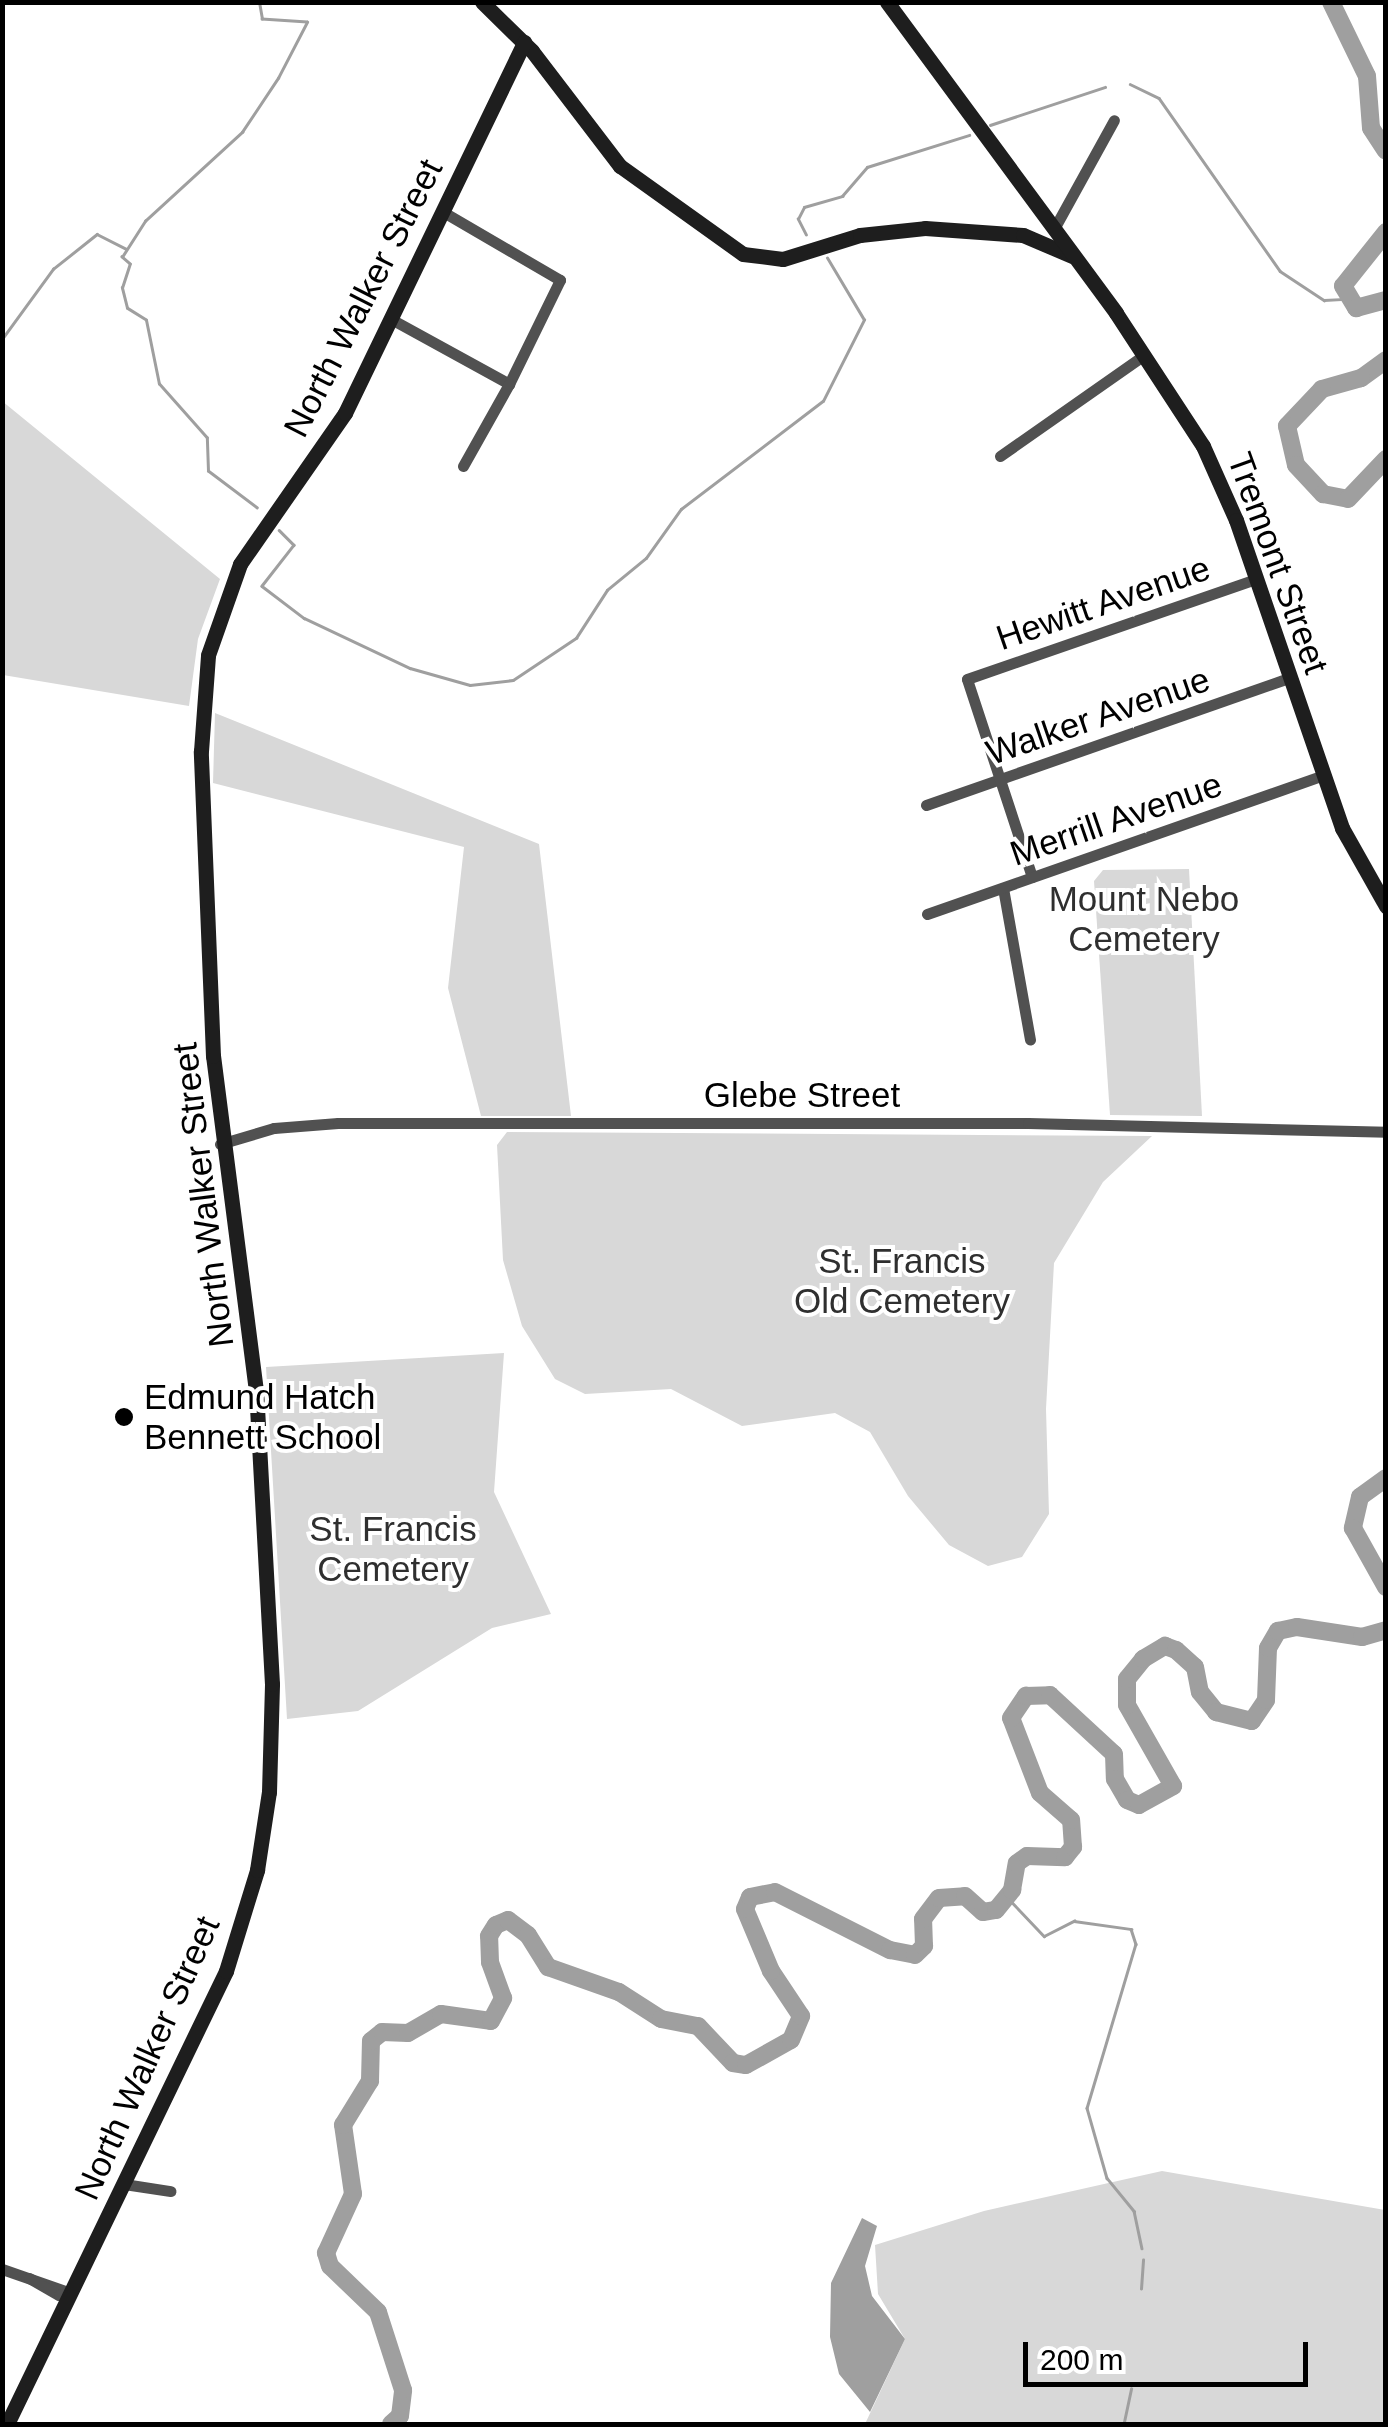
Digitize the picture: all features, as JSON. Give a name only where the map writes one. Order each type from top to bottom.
[{"type":"main road","points":[[482,2],[524,42],[620,166],[753,258],[784,259],[860,234],[926,228],[1023,235],[1078,260]]},
{"type":"main road","name":"Tremont Street","points":[[887,2],[1055,227],[1208,456],[1256,579],[1323,775],[1356,858],[1386,906]]},
{"type":"main road","name":"North Walker Street","points":[[7,2424],[239,1935],[263,1841],[273,1752],[255,1378],[220,1144],[201,751],[208,654],[240,564],[339,423],[524,42]]},
{"type":"street","points":[[1055,227],[1114,120]]},
{"type":"street","points":[[443,212],[560,280],[463,466]]},
{"type":"street","points":[[391,319],[509,384]]},
{"type":"street","points":[[1000,456],[1144,355]]},
{"type":"street","name":"Hewitt Avenue","points":[[1000,779],[967,679],[1256,579]]},
{"type":"street","name":"Walker Avenue","points":[[926,805],[1289,678]]},
{"type":"street","name":"Merrill Avenue","points":[[928,914],[1323,775]]},
{"type":"street","points":[[1000,779],[1032,877]]},
{"type":"street","points":[[1002,888],[1030,1040]]},
{"type":"street","name":"Glebe Street","points":[[220,1144],[274,1128],[338,1122],[1028,1123],[1386,1132]]},
{"type":"street","points":[[124,2184],[170,2192]]},
{"type":"street","points":[[2,2269],[71,2293]]},
{"type":"green space","points":[[2,401],[220,579],[198,639],[189,706],[3,675]]},
{"type":"green space","points":[[215,713],[539,844],[571,1116],[481,1116],[448,988],[464,847],[213,783]]},
{"type":"green space","name":"Mount Nebo Cemetery","points":[[1189,869],[1202,1116],[1110,1115],[1094,881],[1103,870]]},
{"type":"green space","name":"St. Francis Old Cemetery","points":[[507,1132],[1152,1136],[1103,1182],[1054,1263],[1046,1409],[1049,1514],[1022,1557],[988,1566],[949,1545],[908,1496],[870,1432],[835,1413],[742,1426],[671,1389],[585,1394],[555,1379],[522,1326],[503,1260],[497,1145]]},
{"type":"green space","name":"St. Francis Cemetery","points":[[504,1353],[494,1492],[551,1614],[492,1628],[358,1711],[287,1719],[266,1367]]},
{"type":"green space","points":[[1162,2171],[1385,2210],[1385,2424],[865,2424],[905,2339],[878,2294],[875,2245],[984,2211]]},
{"type":"shaded area","points":[[862,2218],[877,2226],[865,2266],[872,2296],[905,2339],[870,2412],[839,2374],[830,2337],[831,2283]]},
{"type":"waterway","points":[[257,508],[208,471],[207,438],[159,384],[146,320],[127,308],[122,288],[130,264],[122,257],[145,221],[242,132],[278,78],[307,22],[262,19],[259,2]]},
{"type":"waterway","points":[[1331,2],[1367,76],[1371,128],[1386,151]]},
{"type":"waterway","points":[[1130,84],[1159,98],[1280,271],[1324,300],[1345,299]]},
{"type":"waterway","points":[[990,125],[1105,87]]},
{"type":"waterway","points":[[806,235],[798,219],[804,207],[842,196],[867,167],[969,135]]},
{"type":"waterway","points":[[1386,232],[1343,286],[1356,308],[1386,300]]},
{"type":"waterway","points":[[2,339],[53,269],[97,234],[126,249]]},
{"type":"waterway","points":[[279,530],[294,545],[262,586],[304,618],[410,668],[470,685],[513,680],[576,638],[607,590],[646,558],[681,509],[823,401],[864,320],[827,258]]},
{"type":"waterway","points":[[1386,360],[1361,378],[1322,389],[1287,426],[1296,465],[1323,494],[1348,499],[1386,459]]},
{"type":"waterway","points":[[1386,1478],[1360,1497],[1353,1528],[1386,1587]]},
{"type":"waterway","points":[[391,2424],[400,2416],[403,2390],[378,2312],[330,2266],[326,2253],[353,2194],[343,2125],[370,2081],[371,2041],[382,2032],[408,2033],[441,2014],[491,2021],[503,1998],[490,1962],[489,1936],[496,1925],[508,1920],[528,1935],[548,1967],[619,1992],[661,2019],[698,2026],[733,2063],[746,2065],[791,2040],[801,2016],[771,1971],[745,1909],[750,1897],[775,1892],[890,1950],[915,1955],[924,1946],[923,1919],[939,1898],[965,1896],[983,1912],[996,1910],[1012,1890],[1017,1863],[1027,1856],[1065,1857],[1073,1847],[1071,1820],[1040,1793],[1011,1718],[1026,1696],[1050,1695],[1114,1754],[1115,1779],[1127,1800],[1139,1805],[1173,1786],[1127,1705],[1127,1679],[1143,1659],[1165,1646],[1176,1650],[1195,1667],[1200,1692],[1216,1712],[1252,1721],[1266,1700],[1268,1648],[1278,1631],[1297,1627],[1362,1637],[1386,1630]]},
{"type":"waterway","points":[[1007,1897],[1044,1936],[1074,1921],[1131,1929],[1136,1944],[1087,2108],[1107,2178],[1134,2211],[1142,2248]]},
{"type":"waterway","points":[[1141,2289],[1143,2260]]},
{"type":"waterway","points":[[1124,2422],[1131,2389]]},
{"type":"place","name":"Edmund Hatch Bennett School","points":[[124,1417]]}]
